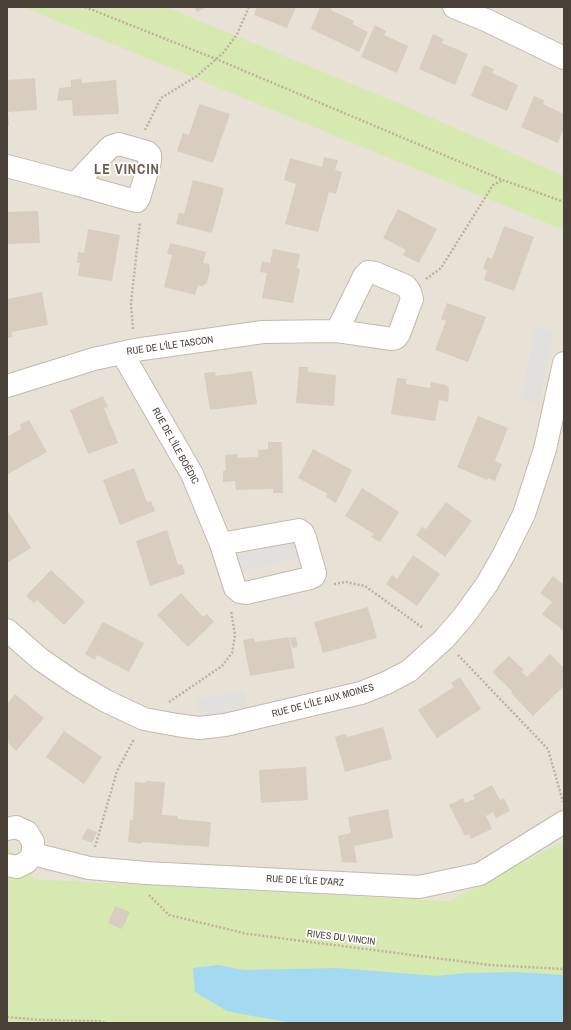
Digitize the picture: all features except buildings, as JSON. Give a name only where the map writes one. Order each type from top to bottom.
[{"type":"street","points":[[454,7],[488,21],[564,58]]},
{"type":"street","points":[[7,166],[137,201],[148,168],[150,155],[147,152],[136,148],[119,144],[110,147],[75,184]]},
{"type":"street","points":[[337,331],[364,276],[368,272],[374,272],[406,286],[410,292]]},
{"type":"street","name":"RUE DE L'ÎLE TASCON","points":[[7,386],[94,359],[128,351],[263,332],[337,331],[392,339],[396,338],[399,334],[412,299],[410,292]]},
{"type":"street","name":"RUE DE L'ÎLE BOËDIC","points":[[128,351],[192,474],[221,544],[235,588],[240,592]]},
{"type":"street","name":"RUE DE L'ÎLE AUX MOINES","points":[[7,630],[40,659],[75,683],[106,701],[144,719],[177,726],[199,728],[225,725],[361,693],[386,683],[409,671],[444,640],[464,616],[487,584],[503,556],[524,514],[545,449],[564,364]]},
{"type":"street","points":[[221,544],[299,530],[303,533],[305,538],[315,572],[314,576],[246,593],[240,592]]},
{"type":"street","name":"RUE DE L'ÎLE D'ARZ","points":[[33,854],[89,868],[146,873],[419,887],[480,874],[564,822]]},
{"type":"street","points":[[7,829],[16,827],[27,832],[33,842],[33,854],[27,862],[17,866],[7,866]]},
{"type":"path","points":[[85,7],[216,59],[503,180],[564,202]]},
{"type":"path","points":[[136,148],[162,98],[198,76],[224,52],[237,34],[249,7]]},
{"type":"path","points":[[410,292],[441,268],[493,185],[503,180]]},
{"type":"path","points":[[128,351],[131,303],[141,216],[137,201]]},
{"type":"path","points":[[314,576],[330,585],[346,582],[365,586],[431,634],[444,640],[548,749],[564,804]]},
{"type":"path","points":[[200,680],[222,666],[232,653],[235,634],[231,611],[240,592]]},
{"type":"path","points":[[89,868],[117,771],[144,719]]},
{"type":"path","name":"RIVES DU VINCIN","points":[[146,873],[149,897],[169,915],[248,934],[490,966],[564,969]]},
{"type":"path","points":[[7,1017],[39,1020],[99,1021],[107,1023]]},
{"type":"shaded area","points":[[7,7],[564,7],[564,841],[448,901],[35,879],[7,845]]},
{"type":"shaded area","points":[[536,326],[554,331],[539,405],[521,398]]},
{"type":"shaded area","points":[[289,543],[297,547],[301,557],[240,572],[237,559],[239,555]]},
{"type":"shaded area","points":[[245,690],[248,711],[201,719],[197,699]]},
{"type":"green space","points":[[23,7],[166,7],[405,106],[564,176],[564,230]]},
{"type":"green space","points":[[564,841],[564,1023],[7,1023],[7,845],[35,879],[448,901]]},
{"type":"water","points":[[218,965],[244,970],[337,968],[437,976],[467,973],[516,972],[564,975],[564,1023],[293,1023],[227,1011],[195,992],[193,968]]},
{"type":"district","name":"LE VINCIN","points":[[127,170]]}]
